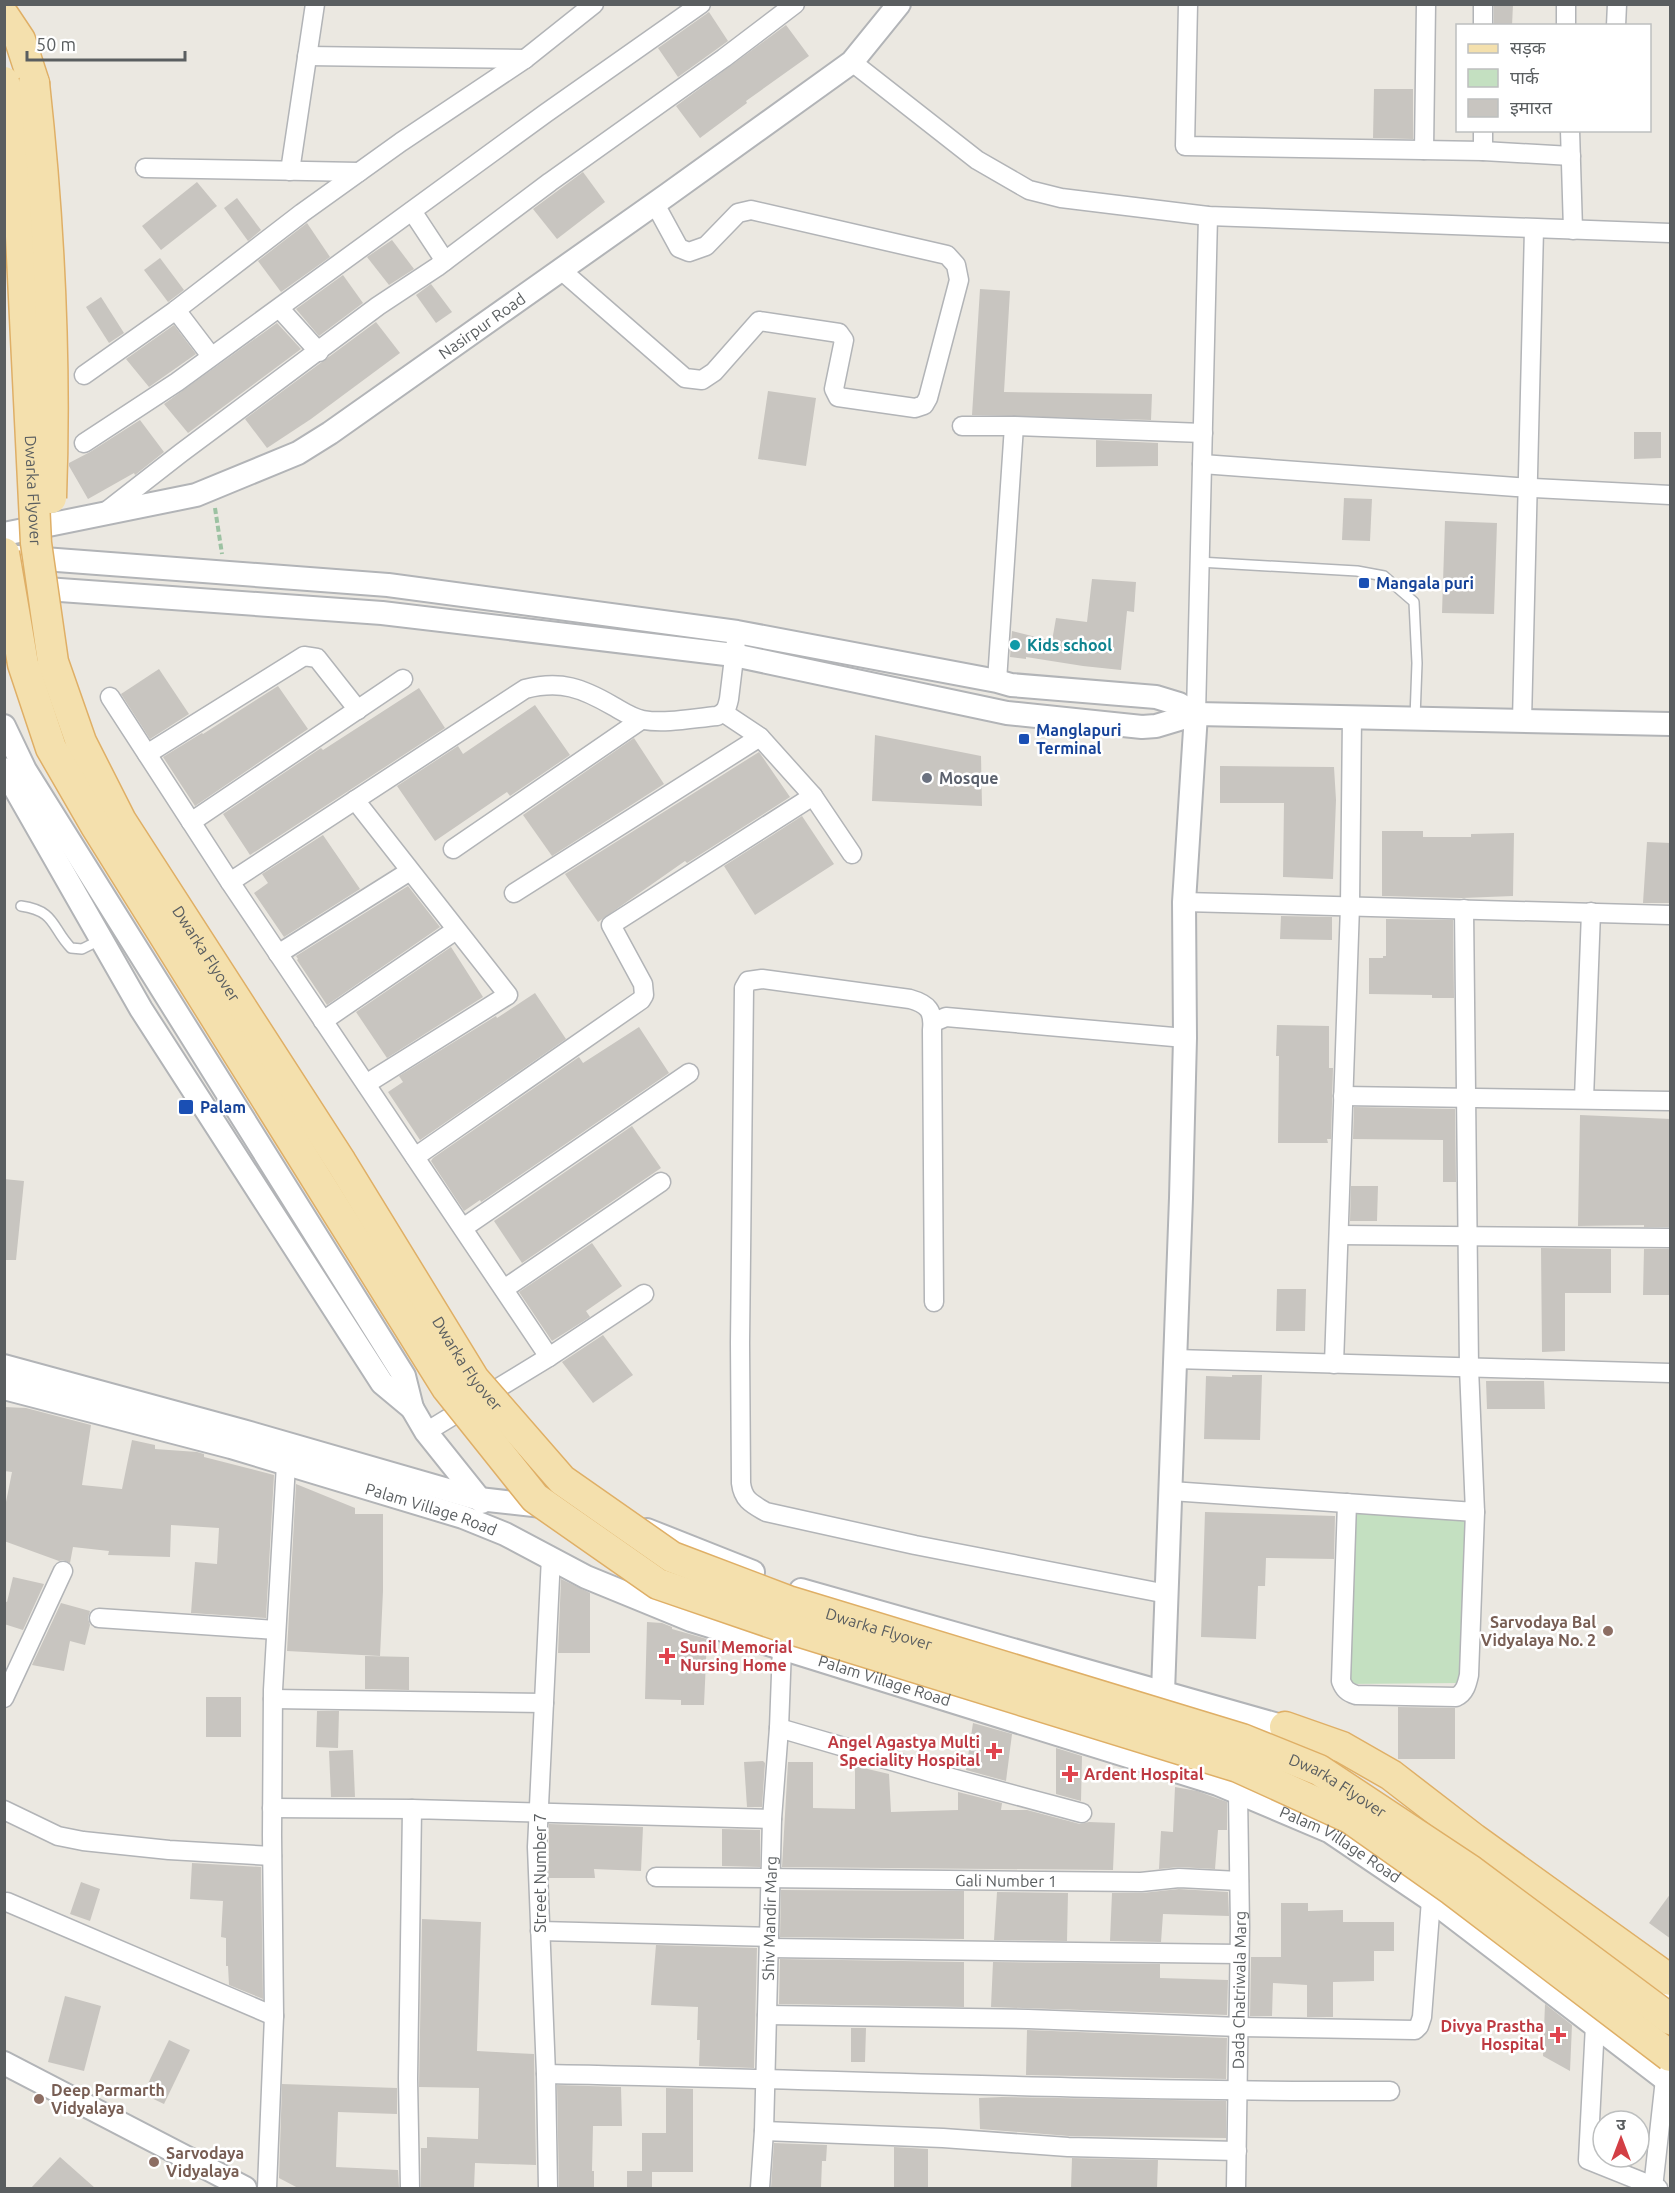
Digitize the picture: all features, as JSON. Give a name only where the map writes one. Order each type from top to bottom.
[{"type":"main road","points":[[4,16],[20,40],[34,83],[44,170],[54,421],[47,621]]},
{"type":"main road","name":"Dwarka Flyover","points":[[4,82],[11,109],[17,154],[36,543],[53,662],[81,742],[121,821],[341,1162],[474,1379],[562,1480],[672,1557],[788,1601],[1242,1739],[1319,1770],[1470,1870],[1671,2019]]},
{"type":"main road","name":"Dwarka Flyover","points":[[4,555],[9,599],[23,664],[51,748],[96,826],[447,1388],[535,1498],[658,1584],[778,1625],[1238,1767],[1350,1818],[1452,1890],[1669,2072]]},
{"type":"main road","points":[[4,580],[9,599]]},
{"type":"main road","points":[[1285,1727],[1342,1747],[1391,1775],[1474,1839],[1671,1980]]},
{"type":"street","points":[[290,171],[315,4]]},
{"type":"street","points":[[84,375],[176,310],[359,172],[525,59],[594,4]]},
{"type":"street","points":[[84,443],[177,382],[280,309],[412,211],[701,4]]},
{"type":"street","points":[[104,513],[378,306],[445,261],[795,4]]},
{"type":"street","name":"Nasirpur Road","points":[[4,534],[179,499],[213,489],[298,453],[330,433],[655,204],[852,62],[899,4]]},
{"type":"street","points":[[1188,4],[1185,146],[1483,151],[1571,156]]},
{"type":"street","points":[[1424,150],[1426,4]]},
{"type":"street","points":[[1483,24],[1484,4]]},
{"type":"street","points":[[1566,4],[1566,24]]},
{"type":"street","points":[[1616,24],[1617,4]]},
{"type":"street","points":[[308,56],[525,59]]},
{"type":"street","points":[[852,62],[976,160],[1029,190],[1061,198],[1208,216],[1671,233]]},
{"type":"street","points":[[1483,132],[1483,151]]},
{"type":"street","points":[[1570,132],[1573,230]]},
{"type":"street","points":[[145,168],[359,172]]},
{"type":"street","points":[[561,270],[685,378],[702,380],[714,372],[759,321],[839,333],[844,340],[834,389],[838,397],[915,408],[924,405],[928,398],[959,280],[956,265],[947,255],[751,210],[738,213],[706,246],[689,252],[679,248],[655,204]]},
{"type":"street","points":[[412,211],[445,261]]},
{"type":"street","points":[[1151,1763],[1163,1692],[1171,1491],[1185,1038],[1184,902],[1196,714],[1208,216]]},
{"type":"street","points":[[1522,721],[1534,228]]},
{"type":"street","points":[[280,309],[318,352]]},
{"type":"street","points":[[176,310],[211,356]]},
{"type":"street","points":[[962,426],[1203,433]]},
{"type":"street","points":[[998,681],[1014,426]]},
{"type":"street","points":[[1202,464],[1671,495]]},
{"type":"street","points":[[4,555],[388,585],[737,632],[1011,685],[1156,698],[1179,704],[1196,714]]},
{"type":"street","points":[[9,599],[382,613],[734,655],[1007,713],[1142,727],[1156,726],[1196,714],[1671,724]]},
{"type":"street","points":[[490,626],[491,599]]},
{"type":"street","points":[[230,882],[525,689],[552,685],[572,686],[593,694],[641,720],[717,716],[724,713],[729,699],[737,632]]},
{"type":"street","points":[[147,754],[304,656],[317,658],[357,710]]},
{"type":"street","points":[[191,822],[403,679]]},
{"type":"street","points":[[110,697],[230,882],[549,1357]]},
{"type":"street","points":[[724,713],[760,737],[813,796],[852,854]]},
{"type":"street","points":[[1334,1364],[1350,906],[1352,716]]},
{"type":"street","points":[[453,849],[641,720]]},
{"type":"street","points":[[4,726],[25,770],[404,1376],[412,1408],[426,1431],[505,1534]]},
{"type":"street","points":[[514,893],[760,737]]},
{"type":"street","points":[[4,769],[141,1009],[382,1383],[412,1408]]},
{"type":"street","points":[[415,1157],[641,1000],[644,994],[643,984],[611,925],[813,796]]},
{"type":"street","points":[[355,800],[508,994],[366,1084]]},
{"type":"street","points":[[278,954],[410,871]]},
{"type":"street","points":[[1184,902],[1671,915]]},
{"type":"street","points":[[1347,1503],[1341,1681],[1343,1688],[1356,1695],[1456,1697],[1461,1695],[1469,1675],[1475,1512],[1469,1368],[1464,909]]},
{"type":"street","points":[[1584,1099],[1591,912]]},
{"type":"street","points":[[323,1021],[456,930]]},
{"type":"street","points":[[934,1302],[932,1030],[934,1022],[926,1005],[910,999],[762,979],[751,980],[746,984],[740,1343],[742,1493],[766,1512],[915,1545],[1167,1594]]},
{"type":"street","points":[[934,1022],[946,1017],[1185,1038]]},
{"type":"street","points":[[463,1228],[689,1073]]},
{"type":"street","points":[[1343,1096],[1671,1101]]},
{"type":"street","points":[[504,1289],[661,1182]]},
{"type":"street","points":[[1339,1235],[1671,1238]]},
{"type":"street","points":[[426,1431],[549,1357],[644,1294]]},
{"type":"street","points":[[1175,1359],[1671,1373]]},
{"type":"street","name":"Palam Village Road","points":[[4,1366],[243,1431],[479,1499],[591,1512],[662,1535],[793,1588],[1285,1727],[1386,1783],[1671,2000]]},
{"type":"street","name":"Palam Village Road","points":[[4,1388],[231,1447],[463,1517],[505,1534],[586,1577],[691,1620],[1151,1763],[1238,1793],[1329,1831],[1431,1900],[1595,2025],[1669,2072]]},
{"type":"street","points":[[267,2188],[274,2016],[273,1699],[286,1464]]},
{"type":"street","points":[[1171,1491],[1475,1512]]},
{"type":"street","name":"Street Number 7","points":[[548,2188],[537,1846],[551,1557]]},
{"type":"street","points":[[4,1698],[63,1571]]},
{"type":"street","points":[[99,1618],[276,1630]]},
{"type":"street","name":"Shiv Mandir Marg","points":[[760,2188],[764,2132],[772,1819],[782,1648]]},
{"type":"street","points":[[273,1699],[544,1702]]},
{"type":"street","points":[[779,1728],[933,1773],[1083,1813]]},
{"type":"street","name":"Dada Chatriwala Marg","points":[[1236,2188],[1239,2027],[1238,1793]]},
{"type":"street","points":[[272,1808],[412,1809],[772,1819]]},
{"type":"street","points":[[410,2188],[408,2079],[412,1809]]},
{"type":"street","points":[[4,1810],[57,1836],[83,1841],[169,1850],[272,1856]]},
{"type":"street","name":"Gali Number 1","points":[[656,1878],[1140,1882],[1179,1878],[1239,1881]]},
{"type":"street","points":[[767,2015],[1415,2030],[1422,2017],[1431,1900]]},
{"type":"street","points":[[8,1902],[274,2016]]},
{"type":"street","points":[[540,1931],[769,1943],[1239,1954]]},
{"type":"street","points":[[1595,2025],[1588,2160],[1654,2187],[1669,2072]]},
{"type":"street","points":[[4,2063],[245,2188]]},
{"type":"street","points":[[546,2074],[1238,2092],[1390,2091]]},
{"type":"street","points":[[764,2132],[943,2138],[1068,2147],[1237,2151]]},
{"type":"lane","points":[[1199,562],[1357,571],[1384,576],[1414,603],[1417,663],[1415,718]]},
{"type":"lane","points":[[21,906],[33,908],[45,914],[59,929],[71,948],[82,949],[101,939]]},
{"type":"path","points":[[213,489],[225,573]]},
{"type":"green space","points":[[1352,1509],[1466,1518],[1461,1683],[1347,1684]]},
{"type":"building","points":[[1494,4],[1513,4],[1512,24],[1494,24]]},
{"type":"building","points":[[709,12],[728,41],[678,77],[658,48]]},
{"type":"building","points":[[786,25],[809,56],[746,101],[747,103],[700,138],[676,106]]},
{"type":"building","points":[[1374,89],[1413,89],[1413,139],[1373,138]]},
{"type":"building","points":[[583,172],[605,202],[557,239],[533,209]]},
{"type":"building","points":[[197,182],[217,206],[161,250],[142,226]]},
{"type":"building","points":[[237,198],[261,230],[248,241],[224,208]]},
{"type":"building","points":[[307,223],[330,257],[281,292],[258,261]]},
{"type":"building","points":[[392,240],[414,269],[389,285],[367,257]]},
{"type":"building","points":[[160,258],[184,290],[168,302],[144,270]]},
{"type":"building","points":[[343,275],[363,303],[319,336],[296,309]]},
{"type":"building","points":[[431,284],[452,312],[436,323],[416,295]]},
{"type":"building","points":[[980,289],[1010,291],[1004,392],[1152,394],[1151,420],[972,415]]},
{"type":"building","points":[[101,297],[124,333],[109,343],[86,307]]},
{"type":"building","points":[[376,322],[400,353],[311,419],[267,448],[245,419]]},
{"type":"building","points":[[277,323],[301,349],[188,433],[164,404]]},
{"type":"building","points":[[174,325],[196,354],[149,387],[126,359]]},
{"type":"building","points":[[768,391],[816,398],[806,466],[758,459]]},
{"type":"building","points":[[140,420],[164,452],[135,475],[134,473],[88,499],[69,463]]},
{"type":"building","points":[[1634,432],[1661,432],[1661,458],[1634,459]]},
{"type":"building","points":[[1096,440],[1158,443],[1158,466],[1096,467]]},
{"type":"building","points":[[1344,498],[1372,499],[1370,541],[1342,540]]},
{"type":"building","points":[[1445,521],[1497,523],[1494,614],[1442,613]]},
{"type":"building","points":[[1092,579],[1136,582],[1134,612],[1127,611],[1121,670],[1026,657],[1026,659],[1010,657],[1012,631],[1052,641],[1056,618],[1087,622]]},
{"type":"building","points":[[159,669],[189,714],[150,739],[121,694]]},
{"type":"building","points":[[278,686],[308,729],[195,806],[163,757]]},
{"type":"building","points":[[419,688],[445,728],[250,855],[223,814],[321,748],[323,750]]},
{"type":"building","points":[[535,705],[570,755],[510,796],[507,792],[435,841],[397,786],[458,746],[463,754]]},
{"type":"building","name":"Mosque","points":[[875,735],[981,756],[982,806],[872,801]]},
{"type":"building","points":[[634,738],[664,784],[552,856],[523,815]]},
{"type":"building","points":[[759,752],[790,797],[687,863],[685,861],[598,922],[565,874]]},
{"type":"building","points":[[1220,766],[1334,767],[1336,800],[1333,879],[1283,877],[1284,803],[1220,803]]},
{"type":"building","points":[[802,816],[834,864],[755,915],[724,866]]},
{"type":"building","points":[[1382,831],[1423,831],[1423,837],[1471,837],[1471,834],[1514,833],[1513,896],[1462,898],[1382,896]]},
{"type":"building","points":[[323,835],[360,889],[284,937],[254,893],[268,883],[262,874]]},
{"type":"building","points":[[1647,842],[1671,843],[1671,903],[1643,903]]},
{"type":"building","points":[[408,886],[440,927],[327,1005],[296,956]]},
{"type":"building","points":[[1281,916],[1332,917],[1332,940],[1280,939]]},
{"type":"building","points":[[1386,919],[1453,920],[1454,998],[1432,998],[1432,995],[1369,994],[1369,958],[1386,956]]},
{"type":"building","points":[[451,947],[483,997],[387,1058],[356,1012]]},
{"type":"building","points":[[535,993],[566,1039],[420,1140],[388,1092],[403,1082],[399,1076]]},
{"type":"building","points":[[1277,1025],[1329,1026],[1329,1068],[1333,1068],[1331,1139],[1327,1139],[1328,1143],[1278,1143]]},
{"type":"building","points":[[639,1027],[669,1073],[481,1202],[480,1200],[464,1211],[431,1161],[433,1158],[579,1057],[583,1063]]},
{"type":"building","points":[[1354,1107],[1455,1109],[1456,1182],[1443,1182],[1443,1140],[1353,1139]]},
{"type":"building","points":[[1580,1115],[1671,1119],[1671,1227],[1578,1226]]},
{"type":"building","points":[[632,1126],[661,1168],[522,1263],[494,1221]]},
{"type":"building","points":[[4,1179],[24,1181],[16,1260],[4,1260]]},
{"type":"building","points":[[1351,1186],[1378,1186],[1377,1221],[1350,1221]]},
{"type":"building","points":[[592,1243],[622,1286],[586,1311],[590,1317],[552,1341],[519,1292]]},
{"type":"building","points":[[1541,1248],[1611,1249],[1611,1293],[1565,1293],[1565,1351],[1542,1352]]},
{"type":"building","points":[[1644,1249],[1671,1249],[1670,1295],[1643,1295]]},
{"type":"building","points":[[1277,1289],[1306,1289],[1305,1331],[1276,1331]]},
{"type":"building","points":[[603,1335],[633,1375],[593,1403],[562,1362]]},
{"type":"building","points":[[1232,1375],[1262,1375],[1260,1440],[1204,1439],[1206,1376],[1232,1377]]},
{"type":"building","points":[[1486,1381],[1544,1381],[1545,1409],[1487,1409]]},
{"type":"building","points":[[4,1407],[26,1408],[91,1425],[82,1485],[122,1489],[132,1440],[155,1445],[155,1449],[197,1452],[204,1454],[204,1457],[274,1475],[266,1618],[191,1613],[195,1562],[217,1564],[219,1528],[171,1525],[170,1557],[108,1555],[109,1551],[73,1547],[70,1563],[4,1541],[4,1512],[12,1472],[4,1471]]},
{"type":"building","points":[[296,1484],[355,1508],[355,1514],[383,1514],[380,1656],[287,1651]]},
{"type":"building","points":[[1205,1512],[1335,1516],[1334,1559],[1266,1558],[1265,1586],[1258,1586],[1256,1639],[1201,1637]]},
{"type":"building","points":[[13,1577],[44,1584],[23,1630],[4,1624],[4,1601],[7,1602]]},
{"type":"building","points":[[561,1579],[590,1593],[590,1653],[558,1653]]},
{"type":"building","points":[[61,1603],[90,1611],[88,1618],[90,1625],[85,1645],[70,1641],[64,1671],[32,1665]]},
{"type":"building","points":[[647,1622],[662,1623],[672,1629],[707,1639],[704,1705],[681,1705],[681,1700],[645,1699]]},
{"type":"building","points":[[365,1656],[409,1657],[409,1690],[365,1689]]},
{"type":"building","points":[[206,1697],[241,1697],[241,1737],[206,1737]]},
{"type":"building","points":[[1398,1707],[1455,1708],[1455,1759],[1398,1759]]},
{"type":"building","points":[[317,1711],[339,1711],[338,1748],[316,1747]]},
{"type":"building","points":[[973,1723],[1012,1734],[1006,1781],[966,1770]]},
{"type":"building","points":[[1056,1748],[1082,1756],[1081,1801],[1056,1794]]},
{"type":"building","points":[[353,1750],[355,1797],[331,1797],[329,1751]]},
{"type":"building","points":[[763,1761],[765,1763],[762,1807],[747,1807],[744,1762]]},
{"type":"building","points":[[788,1762],[813,1762],[813,1808],[855,1809],[855,1766],[889,1774],[891,1812],[958,1810],[958,1792],[1002,1803],[1001,1810],[1027,1810],[1080,1824],[1115,1823],[1113,1870],[782,1867]]},
{"type":"building","points":[[1175,1787],[1197,1791],[1227,1802],[1227,1830],[1218,1830],[1215,1869],[1179,1867],[1159,1869],[1161,1831],[1173,1832]]},
{"type":"building","points":[[549,1824],[643,1827],[641,1871],[594,1869],[595,1878],[549,1878]]},
{"type":"building","points":[[722,1829],[760,1830],[760,1867],[722,1866]]},
{"type":"building","points":[[192,1863],[261,1867],[263,1999],[229,1985],[226,1938],[221,1937],[223,1901],[190,1899]]},
{"type":"building","points":[[81,1882],[100,1889],[90,1921],[70,1914]]},
{"type":"building","points":[[1179,1889],[1228,1892],[1229,1916],[1163,1914],[1161,1942],[1110,1941],[1112,1893]]},
{"type":"building","points":[[781,1890],[964,1891],[964,1939],[780,1937]]},
{"type":"building","points":[[997,1892],[1068,1893],[1067,1941],[994,1940]]},
{"type":"building","points":[[1671,1893],[1671,1939],[1649,1923]]},
{"type":"building","points":[[1281,1903],[1308,1903],[1308,1911],[1343,1910],[1343,1922],[1394,1922],[1394,1951],[1374,1951],[1374,1981],[1333,1982],[1333,2017],[1307,2017],[1307,1985],[1273,1983],[1272,2016],[1250,2016],[1251,1957],[1281,1957]]},
{"type":"building","points":[[422,1919],[481,1922],[477,2051],[534,2054],[536,2165],[475,2163],[474,2188],[421,2188],[421,2148],[427,2148],[427,2137],[478,2139],[479,2088],[419,2087]]},
{"type":"building","points":[[656,1945],[757,1948],[754,2068],[699,2066],[698,2007],[651,2005]]},
{"type":"building","points":[[780,1959],[964,1962],[964,2007],[779,2004]]},
{"type":"building","points":[[993,1962],[1160,1964],[1160,1978],[1228,1980],[1227,2015],[991,2007]]},
{"type":"building","points":[[65,1996],[101,2006],[84,2071],[48,2062]]},
{"type":"building","points":[[1545,2004],[1572,2025],[1570,2071],[1543,2056]]},
{"type":"building","points":[[851,2028],[866,2028],[865,2062],[851,2062]]},
{"type":"building","points":[[1027,2030],[1227,2038],[1226,2079],[1026,2075]]},
{"type":"building","points":[[169,2040],[190,2050],[164,2104],[143,2094]]},
{"type":"building","points":[[282,2084],[397,2088],[397,2114],[338,2112],[336,2167],[398,2170],[399,2188],[298,2188],[279,2178]]},
{"type":"building","points":[[557,2085],[621,2087],[622,2126],[593,2126],[594,2188],[559,2188]]},
{"type":"building","points":[[666,2088],[693,2089],[693,2172],[652,2172],[652,2188],[627,2188],[627,2171],[642,2171],[642,2133],[666,2133]]},
{"type":"building","points":[[979,2098],[1226,2101],[1226,2138],[1069,2136],[980,2129]]},
{"type":"building","points":[[774,2143],[827,2145],[826,2161],[822,2161],[821,2188],[771,2188]]},
{"type":"building","points":[[894,2147],[928,2149],[928,2188],[894,2188]]},
{"type":"building","points":[[60,2157],[95,2188],[31,2188]]},
{"type":"building","points":[[1072,2158],[1158,2160],[1157,2188],[1071,2188]]},
{"type":"place","name":"Mangala puri","points":[[1364,583]]},
{"type":"place","name":"Kids school","points":[[1015,645]]},
{"type":"place","name":"Manglapuri Terminal","points":[[1024,739]]},
{"type":"place","name":"Mosque","points":[[927,778]]},
{"type":"place","name":"Palam","points":[[186,1107]]},
{"type":"place","name":"Sarvodaya Bal Vidyalaya No. 2","points":[[1608,1631]]},
{"type":"place","name":"Sunil Memorial Nursing Home","points":[[667,1656]]},
{"type":"place","name":"Angel Agastya Multi Speciality Hospital","points":[[994,1751]]},
{"type":"place","name":"Ardent Hospital","points":[[1070,1774]]},
{"type":"place","name":"Divya Prastha Hospital","points":[[1558,2035]]},
{"type":"place","name":"Deep Parmarth Vidyalaya","points":[[39,2099]]},
{"type":"place","name":"Sarvodaya Vidyalaya","points":[[154,2162]]}]
